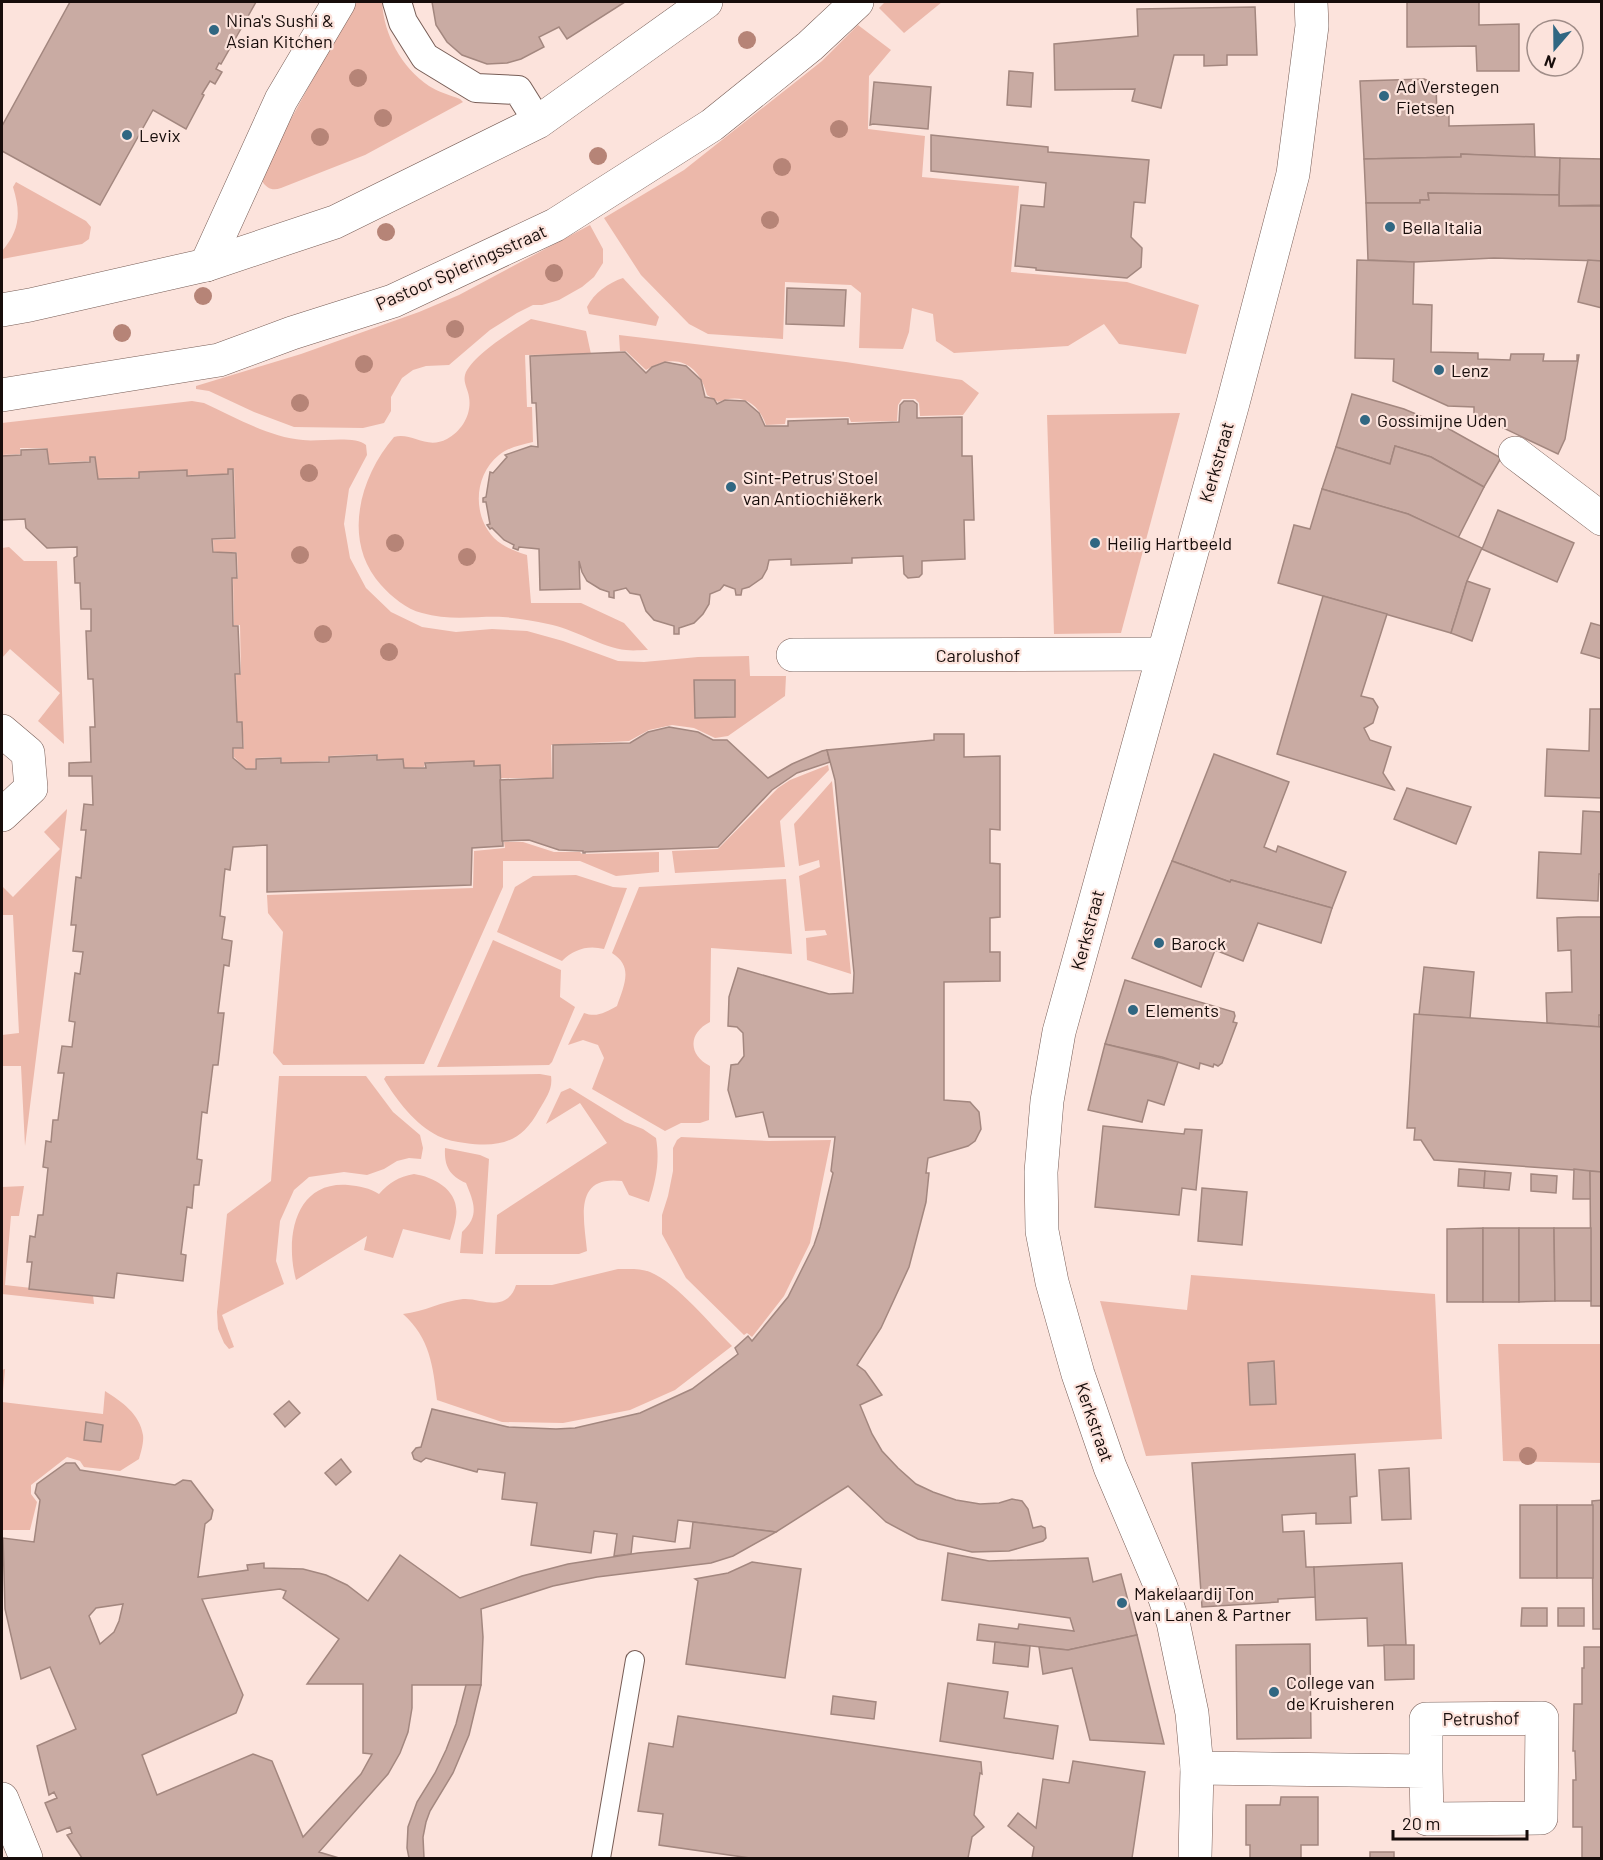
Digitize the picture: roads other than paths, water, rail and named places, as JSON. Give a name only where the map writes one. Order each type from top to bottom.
[{"type":"street","points":[[206,265],[281,100],[339,2]]},
{"type":"street","points":[[397,2],[403,22],[425,57],[476,88],[518,90],[537,122]]},
{"type":"street","points":[[2,310],[206,265],[334,222],[537,122],[706,2]]},
{"type":"street","name":"Pastoor Spieringsstraat","points":[[6,394],[219,360],[292,333],[393,301],[555,225],[712,125],[810,46],[857,2]]},
{"type":"street","name":"Kerkstraat","points":[[1195,1858],[1197,1768],[1192,1713],[1173,1622],[1161,1587],[1110,1467],[1078,1374],[1052,1282],[1042,1231],[1041,1184],[1047,1101],[1059,1032],[1233,403],[1293,174],[1312,26],[1311,2]]},
{"type":"street","points":[[1515,453],[1602,519]]},
{"type":"street","name":"Carolushof","points":[[793,655],[1162,654]]},
{"type":"street","points":[[2,731],[28,753],[31,788],[2,815]]},
{"type":"street","name":"Petrushof","points":[[1542,1718],[1541,1818],[1427,1819],[1426,1771],[1426,1719],[1542,1718]]},
{"type":"street","points":[[1197,1768],[1426,1771]]},
{"type":"street","points":[[2,1799],[26,1858]]},
{"type":"lane","points":[[601,1858],[634,1660]]},
{"type":"place","name":"Nina's Sushi & Asian Kitchen","points":[[214,30]]},
{"type":"place","name":"Ad Verstegen Fietsen","points":[[1384,96]]},
{"type":"place","name":"Levix","points":[[127,135]]},
{"type":"place","name":"Bella Italia","points":[[1390,227]]},
{"type":"place","name":"Lenz","points":[[1439,370]]},
{"type":"place","name":"Gossimijne Uden","points":[[1365,420]]},
{"type":"place","name":"Sint-Petrus' Stoel van Antiochiëkerk","points":[[731,487]]},
{"type":"place","name":"Heilig Hartbeeld","points":[[1095,543]]},
{"type":"place","name":"Barock","points":[[1159,943]]},
{"type":"place","name":"Elements","points":[[1133,1010]]},
{"type":"place","name":"Makelaardij Ton van Lanen & Partner","points":[[1122,1603]]},
{"type":"place","name":"College van de Kruisheren","points":[[1274,1692]]}]
